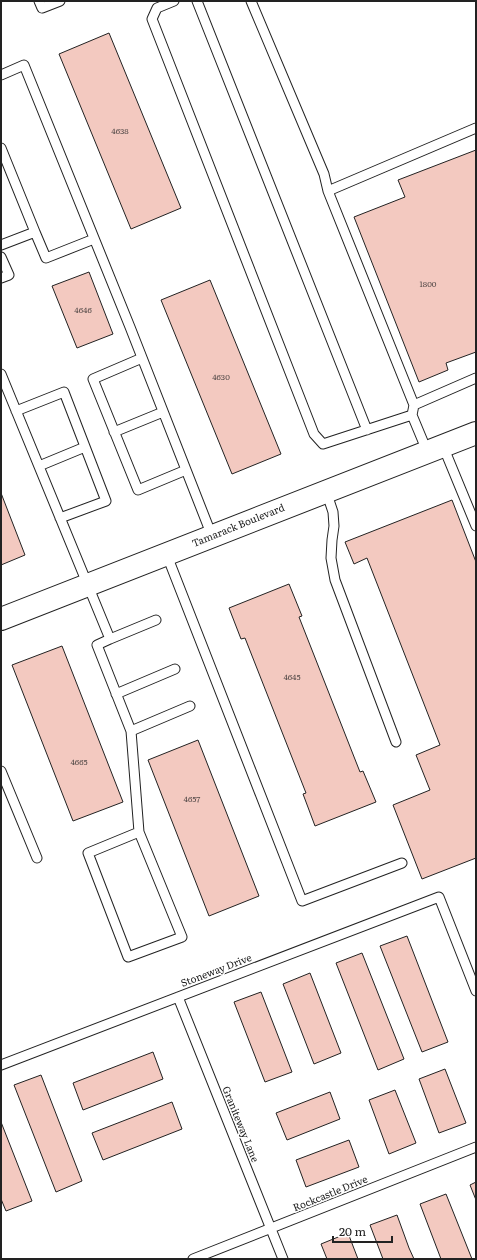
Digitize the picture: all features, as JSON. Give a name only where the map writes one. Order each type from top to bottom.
[{"type":"street","name":"Tamarack Boulevard","points":[[1,619],[166,553],[476,433]]},
{"type":"lane","points":[[39,1],[42,8],[60,1]]},
{"type":"lane","points":[[174,1],[157,8],[152,20],[314,434],[323,444],[412,415]]},
{"type":"lane","points":[[197,1],[367,430]]},
{"type":"lane","points":[[251,1],[324,174],[328,192],[414,405],[412,415],[435,449],[467,504],[476,526]]},
{"type":"lane","points":[[1,75],[24,65],[212,536]]},
{"type":"lane","points":[[328,192],[476,128]]},
{"type":"lane","points":[[1,148],[46,258],[94,239]]},
{"type":"lane","points":[[1,244],[35,232]]},
{"type":"lane","points":[[1,257],[9,275],[1,278]]},
{"type":"lane","points":[[142,358],[93,379],[138,490],[186,470]]},
{"type":"lane","points":[[1,374],[110,640]]},
{"type":"lane","points":[[414,405],[476,378]]},
{"type":"lane","points":[[16,411],[64,392],[106,501],[60,518]]},
{"type":"lane","points":[[114,432],[163,412]]},
{"type":"lane","points":[[39,466],[85,447]]},
{"type":"lane","points":[[326,491],[333,512],[334,526],[331,558],[335,580],[396,742]]},
{"type":"lane","points":[[467,504],[476,500]]},
{"type":"lane","points":[[166,553],[302,902],[402,864]]},
{"type":"lane","points":[[139,832],[88,853],[128,957],[182,937],[139,832],[131,731],[97,645],[156,620]]},
{"type":"lane","points":[[116,694],[175,669]]},
{"type":"lane","points":[[131,731],[190,706]]},
{"type":"lane","points":[[1,771],[37,858]]},
{"type":"lane","name":"Stoneway Drive","points":[[1,1065],[439,897],[476,991]]},
{"type":"lane","name":"Graniteway Lane","points":[[178,997],[283,1259]]},
{"type":"lane","name":"Rockcastle Drive","points":[[193,1259],[476,1147]]},
{"type":"building","points":[[109,33],[181,208],[131,229],[59,54]]},
{"type":"building","points":[[476,150],[476,352],[446,363],[448,370],[419,382],[354,217],[405,197],[398,180]]},
{"type":"building","points":[[89,272],[113,334],[77,348],[52,286]]},
{"type":"building","points":[[210,280],[281,454],[232,474],[161,300]]},
{"type":"building","points":[[1,493],[25,555],[1,565]]},
{"type":"building","points":[[452,500],[476,562],[476,858],[422,879],[393,805],[430,790],[416,755],[440,745],[367,558],[354,564],[345,542]]},
{"type":"building","points":[[289,584],[302,616],[299,617],[360,772],[363,771],[376,802],[315,826],[303,794],[306,793],[245,638],[241,639],[229,608]]},
{"type":"building","points":[[62,646],[123,802],[73,821],[12,665]]},
{"type":"building","points":[[198,740],[259,896],[209,916],[148,760]]},
{"type":"building","points":[[407,936],[448,1042],[422,1052],[380,946]]},
{"type":"building","points":[[362,953],[404,1059],[378,1070],[336,963]]},
{"type":"building","points":[[310,973],[341,1053],[314,1064],[283,984]]},
{"type":"building","points":[[261,992],[292,1072],[265,1082],[234,1002]]},
{"type":"building","points":[[153,1052],[163,1079],[83,1110],[73,1083]]},
{"type":"building","points":[[445,1069],[466,1123],[439,1133],[419,1079]]},
{"type":"building","points":[[41,1075],[82,1181],[56,1192],[14,1085]]},
{"type":"building","points":[[395,1090],[416,1143],[389,1154],[369,1100]]},
{"type":"building","points":[[330,1092],[340,1119],[287,1140],[276,1113]]},
{"type":"building","points":[[172,1102],[182,1129],[103,1160],[92,1133]]},
{"type":"building","points":[[1,1122],[32,1201],[6,1211],[1,1199]]},
{"type":"building","points":[[349,1140],[359,1167],[306,1187],[296,1160]]},
{"type":"building","points":[[476,1182],[476,1200],[470,1185]]},
{"type":"building","points":[[446,1194],[472,1259],[441,1259],[420,1204]]},
{"type":"building","points":[[397,1215],[414,1259],[383,1259],[370,1225]]},
{"type":"building","points":[[348,1233],[358,1259],[327,1259],[321,1244]]}]
